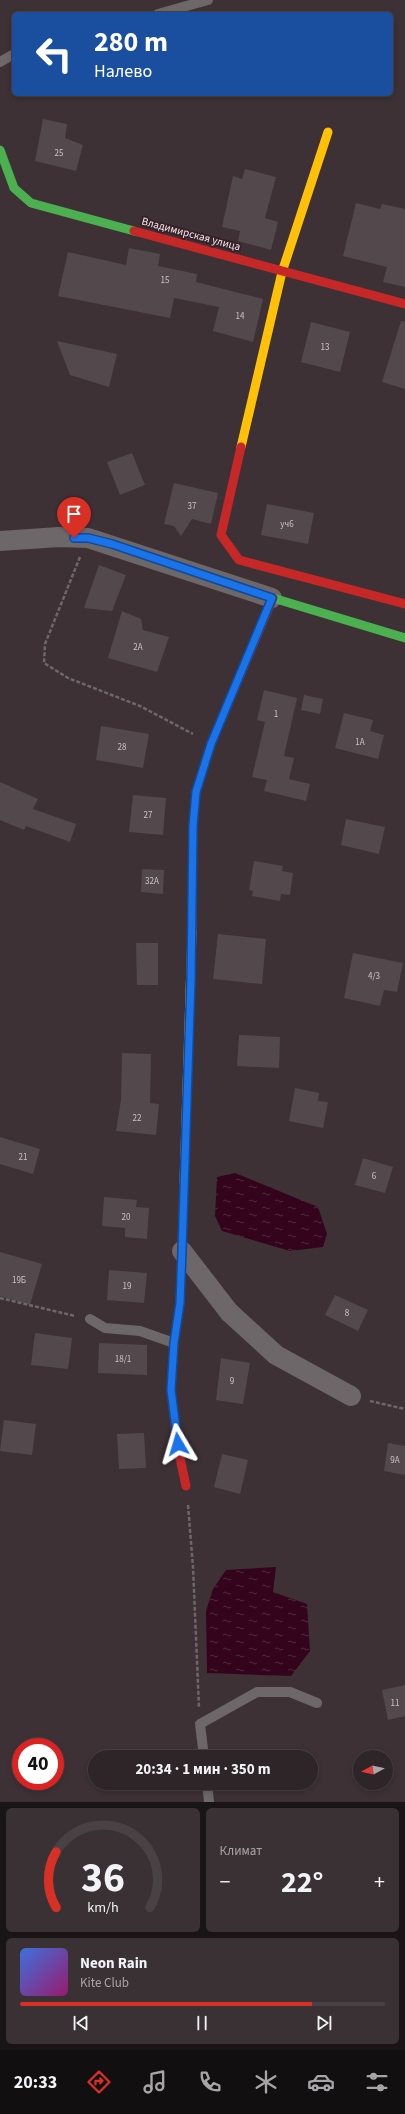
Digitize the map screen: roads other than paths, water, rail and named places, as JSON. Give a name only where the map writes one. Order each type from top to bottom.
[{"type":"street","points":[[328,132],[282,272],[221,535],[239,560],[405,604]]},
{"type":"street","name":"Владимирская улица","points":[[0,150],[14,188],[31,203],[405,304]]},
{"type":"street","points":[[0,541],[59,537],[88,538],[272,598],[405,638]]},
{"type":"street","points":[[186,1486],[178,1444],[171,1390],[174,1343],[180,1303],[191,980],[193,826],[196,792],[211,744],[272,598]]},
{"type":"street","points":[[182,1251],[229,1312],[276,1355],[351,1396]]},
{"type":"lane","points":[[165,12],[208,0]]},
{"type":"lane","points":[[0,62],[12,55]]},
{"type":"lane","points":[[90,1319],[104,1328],[140,1331],[174,1343]]},
{"type":"lane","points":[[203,1750],[200,1724],[257,1692],[290,1692],[317,1703]]},
{"type":"lane","points":[[208,1790],[209,1802]]},
{"type":"water","points":[[235,1173],[318,1207],[327,1234],[323,1247],[290,1251],[222,1231],[215,1216],[217,1177]]},
{"type":"water","points":[[276,1567],[273,1592],[307,1604],[310,1651],[291,1676],[207,1673],[206,1611],[213,1589],[226,1570]]}]
